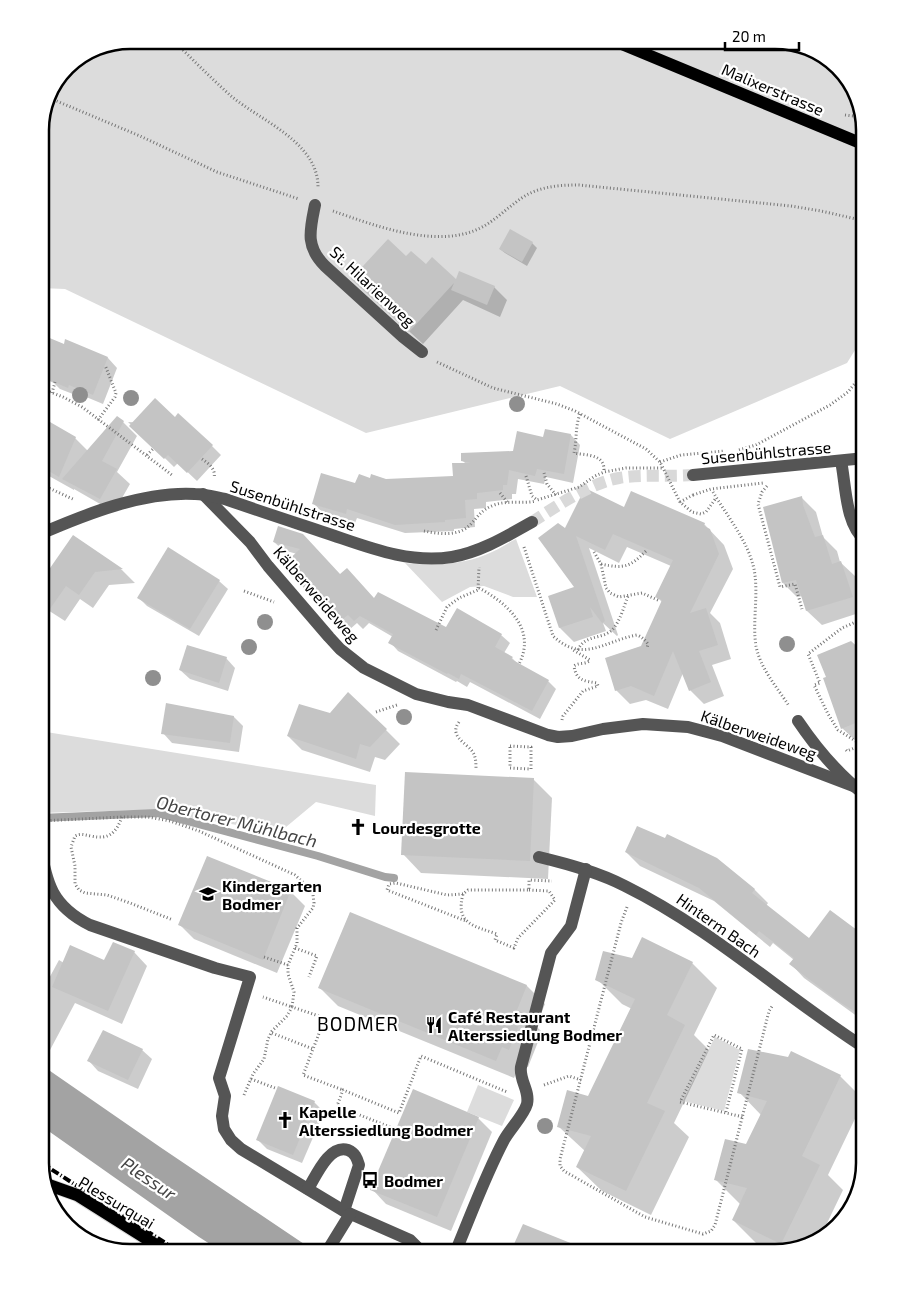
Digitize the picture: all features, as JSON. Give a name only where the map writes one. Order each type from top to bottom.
[{"type":"main road","name":"Malixerstrasse","points":[[634,49],[856,141]]},
{"type":"main road","name":"Plessurquai","points":[[53,1187],[77,1196],[154,1244]]},
{"type":"street","name":"St. Hilarienweg","points":[[315,204],[310,238],[316,255],[325,266],[422,352]]},
{"type":"street","name":"Susenbühlstrasse","points":[[698,475],[856,459]]},
{"type":"street","name":"Susenbühlstrasse","points":[[841,461],[852,521],[856,529]]},
{"type":"street","name":"Susenbühlstrasse","points":[[49,530],[70,520],[135,501],[170,494],[203,494],[225,499],[380,552],[410,558],[436,558],[463,554],[494,543],[532,522]]},
{"type":"street","name":"Kälberweideweg","points":[[203,494],[250,542],[268,566],[340,649],[364,668],[416,694],[468,705],[539,732],[558,737],[632,724],[671,724],[688,727],[722,736],[853,786]]},
{"type":"street","points":[[798,721],[829,762],[856,788]]},
{"type":"street","name":"Hinterm Bach","points":[[539,856],[586,869],[624,885],[656,902],[687,921],[801,1005],[856,1042]]},
{"type":"street","points":[[460,1244],[497,1153],[508,1132],[524,1111],[527,1096],[520,1077],[520,1067],[551,953],[571,926],[586,869]]},
{"type":"street","points":[[49,884],[51,890],[62,906],[70,914],[90,925],[214,968],[250,977],[219,1078],[225,1096],[222,1115],[227,1135],[236,1145],[347,1212],[400,1235],[414,1244]]},
{"type":"street","points":[[308,1189],[332,1153],[346,1149],[357,1158],[359,1165],[343,1226],[332,1244]]},
{"type":"path","points":[[182,49],[233,97],[288,136],[306,153],[316,170],[318,178],[315,204]]},
{"type":"path","points":[[55,100],[140,136],[217,172],[358,220],[408,234],[437,236],[465,233],[484,226],[516,201],[537,189],[559,185],[579,185],[791,206],[856,219]]},
{"type":"path","points":[[422,352],[447,367],[493,388],[557,404],[646,449],[660,462],[680,502],[692,512],[703,513],[709,510],[716,498]]},
{"type":"path","points":[[98,420],[116,393],[105,365]]},
{"type":"path","points":[[52,393],[55,382]]},
{"type":"path","points":[[660,462],[681,455],[733,450],[756,445],[835,402],[856,383]]},
{"type":"path","points":[[49,392],[74,403],[146,455],[173,476],[188,494]]},
{"type":"path","points":[[580,414],[576,426],[578,435],[574,454],[589,455],[600,460],[603,462],[604,472]]},
{"type":"path","points":[[146,455],[154,448]]},
{"type":"path","points":[[202,459],[212,468],[215,474]]},
{"type":"path","points":[[424,531],[456,533],[472,526],[482,511],[487,508],[498,504],[526,503],[556,495],[579,487],[604,472],[626,468],[662,468]]},
{"type":"path","points":[[544,473],[547,484],[556,495]]},
{"type":"path","points":[[698,475],[716,498],[742,539],[754,568],[756,586],[755,639],[759,658],[798,721]]},
{"type":"path","points":[[526,476],[532,496],[537,500]]},
{"type":"path","points":[[771,482],[762,492],[758,507],[780,587],[795,584],[802,609]]},
{"type":"path","points":[[680,502],[693,495],[712,489],[763,483]]},
{"type":"path","points":[[49,488],[98,512]]},
{"type":"path","points":[[500,493],[508,503]]},
{"type":"path","points":[[518,530],[553,636],[559,642],[590,660],[576,664],[574,670],[582,681],[594,682],[598,686],[583,691],[577,697],[563,716],[558,737]]},
{"type":"path","points":[[601,564],[621,567],[630,565],[646,551]]},
{"type":"path","points":[[594,552],[601,564],[606,588],[610,593],[619,597],[642,592],[660,601]]},
{"type":"path","points":[[479,571],[479,588]]},
{"type":"path","points":[[436,630],[447,608],[459,598],[479,588]]},
{"type":"path","points":[[479,588],[490,594],[514,614],[520,624],[525,637],[525,648],[519,664]]},
{"type":"path","points":[[578,650],[584,641],[610,632],[628,596]]},
{"type":"path","points":[[856,622],[842,628],[808,654],[820,683],[814,685],[828,714],[838,730],[856,741]]},
{"type":"path","points":[[573,650],[586,650],[637,636],[642,637],[646,641],[648,644],[647,648]]},
{"type":"path","points":[[464,719],[457,724],[457,735],[459,740],[473,753],[476,770]]},
{"type":"path","points":[[510,746],[531,747],[530,769],[510,768],[510,746]]},
{"type":"path","points":[[841,746],[847,751],[856,747]]},
{"type":"path","points":[[122,817],[118,828],[112,834],[99,837],[79,834],[74,836],[71,847],[75,866],[75,884],[79,890],[85,893],[107,895],[173,920]]},
{"type":"path","points":[[49,821],[148,817],[170,821],[184,825],[295,875],[307,886],[313,895],[313,908],[297,928],[297,943],[288,965],[288,974],[294,992],[292,1007],[288,1016],[272,1033],[264,1059],[251,1078],[241,1101],[232,1111],[222,1115]]},
{"type":"path","points":[[529,890],[529,880],[582,883]]},
{"type":"path","points":[[396,883],[447,895],[463,894],[468,890],[529,890],[548,891],[555,900],[518,938],[514,948],[495,940],[497,934],[386,890],[389,884],[396,883]]},
{"type":"path","points":[[463,894],[462,915],[466,921]]},
{"type":"path","points":[[623,917],[560,1159],[560,1166],[564,1171],[645,1217],[703,1234],[711,1231],[715,1224],[769,1011]]},
{"type":"path","points":[[295,948],[317,956],[309,977]]},
{"type":"path","points":[[264,957],[288,965]]},
{"type":"path","points":[[246,992],[325,1018],[303,1075],[398,1112],[421,1056],[527,1096],[569,1076],[581,1080]]},
{"type":"path","points":[[272,1033],[313,1050]]},
{"type":"path","points":[[726,1112],[742,1049],[714,1036],[680,1102],[743,1117]]},
{"type":"path","points":[[251,1078],[275,1088]]},
{"type":"path","points":[[343,1090],[337,1106],[390,1128]]},
{"type":"shaded area","points":[[119,49],[781,49],[801,53],[825,65],[833,72],[840,80],[850,99],[856,119],[856,348],[847,363],[670,439],[560,386],[366,433],[65,289],[49,288],[49,124],[52,109],[57,94],[65,80],[76,69],[104,53]]},
{"type":"shaded area","points":[[516,539],[537,597],[513,597],[484,586],[470,587],[442,602],[405,563],[435,564],[466,561],[489,553]]},
{"type":"shaded area","points":[[49,732],[376,785],[375,816],[316,802],[280,832],[144,810],[49,813]]},
{"type":"shaded area","points":[[715,1037],[740,1050],[724,1111],[683,1101]]},
{"type":"shaded area","points":[[478,1085],[514,1100],[502,1126],[467,1112]]},
{"type":"water","name":"Plessur","points":[[49,1070],[304,1244],[210,1244],[49,1131]]},
{"type":"building","points":[[510,229],[533,242],[522,262],[499,249]]},
{"type":"building","points":[[388,239],[406,256],[411,251],[426,264],[432,257],[456,279],[459,271],[495,286],[487,305],[451,290],[454,283],[409,332],[351,279]]},
{"type":"building","points":[[49,338],[64,344],[65,339],[108,357],[93,395],[69,385],[68,388],[49,380]]},
{"type":"building","points":[[155,398],[175,417],[178,413],[213,445],[187,473],[168,455],[164,459],[129,426]]},
{"type":"building","points":[[117,416],[124,421],[102,461],[117,469],[100,499],[62,479]]},
{"type":"building","points":[[50,422],[76,437],[59,477],[49,471]]},
{"type":"building","points":[[545,429],[571,434],[564,474],[537,469],[535,476],[509,470],[507,485],[503,485],[503,490],[477,493],[477,499],[465,500],[466,518],[445,520],[445,522],[395,525],[347,509],[346,514],[312,504],[321,473],[355,483],[359,474],[370,478],[371,474],[386,479],[453,476],[452,463],[471,463],[461,461],[461,453],[513,451],[517,431],[543,437]]},
{"type":"building","points":[[585,488],[624,507],[631,491],[705,523],[704,526],[710,529],[719,554],[690,613],[706,608],[718,645],[699,651],[711,682],[689,691],[673,651],[654,696],[631,686],[615,691],[605,658],[641,646],[662,600],[655,597],[673,560],[613,534],[605,550],[576,536],[605,621],[602,623],[590,607],[593,617],[559,628],[548,596],[574,587],[538,538],[558,523],[565,528]]},
{"type":"building","points":[[802,496],[803,505],[815,537],[823,535],[832,564],[841,561],[853,597],[806,611],[796,580],[782,583],[763,507]]},
{"type":"building","points":[[278,526],[303,534],[340,574],[347,568],[374,598],[378,592],[446,627],[457,608],[502,634],[495,647],[513,657],[511,659],[549,680],[532,711],[461,674],[459,679],[447,674],[388,643],[393,634],[360,616],[354,621],[348,615],[339,622],[308,585],[304,588],[283,565],[300,549],[273,542]]},
{"type":"building","points":[[73,535],[123,569],[95,572],[79,595],[66,586],[49,610],[49,570]]},
{"type":"building","points":[[168,547],[220,580],[190,629],[137,598]]},
{"type":"building","points":[[851,641],[856,646],[856,723],[841,729],[823,678],[826,677],[817,655]]},
{"type":"building","points":[[187,645],[227,657],[219,683],[179,670]]},
{"type":"building","points":[[348,692],[387,729],[370,747],[360,744],[356,759],[287,736],[299,704],[330,713]]},
{"type":"building","points":[[166,703],[234,716],[230,743],[161,734]]},
{"type":"building","points":[[405,772],[534,778],[530,861],[401,855]]},
{"type":"building","points":[[637,826],[665,838],[667,834],[717,858],[755,889],[752,893],[809,938],[830,910],[856,929],[856,1012],[789,964],[794,958],[759,931],[756,935],[699,888],[625,852]]},
{"type":"building","points":[[207,856],[291,890],[263,960],[178,925]]},
{"type":"building","points":[[350,912],[527,985],[517,1010],[524,1013],[509,1050],[502,1047],[496,1061],[318,988]]},
{"type":"building","points":[[642,937],[693,962],[667,1015],[685,1025],[647,1103],[665,1111],[626,1191],[576,1167],[591,1136],[557,1127],[567,1090],[588,1096],[635,999],[595,980],[603,951],[632,958]]},
{"type":"building","points":[[113,942],[135,951],[108,1011],[52,987],[70,945],[104,960]]},
{"type":"building","points":[[103,1030],[143,1049],[128,1080],[87,1061]]},
{"type":"building","points":[[748,1049],[788,1057],[791,1051],[841,1075],[802,1156],[820,1165],[781,1244],[732,1220],[747,1188],[714,1180],[725,1139],[746,1144],[767,1101],[737,1093]]},
{"type":"building","name":"Kapelle Alterssiedlung Bodmer","points":[[278,1086],[315,1101],[293,1155],[256,1140]]},
{"type":"building","points":[[413,1089],[479,1117],[437,1217],[370,1190]]},
{"type":"building","points":[[523,1224],[573,1244],[514,1244]]},
{"type":"waterway","name":"Obertorer Mühlbach","points":[[49,818],[157,813],[394,878]]},
{"type":"tunnel","points":[[532,522],[574,496],[608,481],[637,476],[693,475]]},
{"type":"railway","points":[[49,1168],[167,1244]]},
{"type":"place","name":"Lourdesgrotte","points":[[358,827]]},
{"type":"place","name":"Kindergarten Bodmer","points":[[208,894]]},
{"type":"place","name":"Café Restaurant Alterssiedlung Bodmer","points":[[434,1025]]},
{"type":"place","name":"Kapelle Alterssiedlung Bodmer","points":[[285,1120]]},
{"type":"place","name":"Bodmer","points":[[370,1180]]},
{"type":"district","name":"BODMER","points":[[358,1023]]}]
